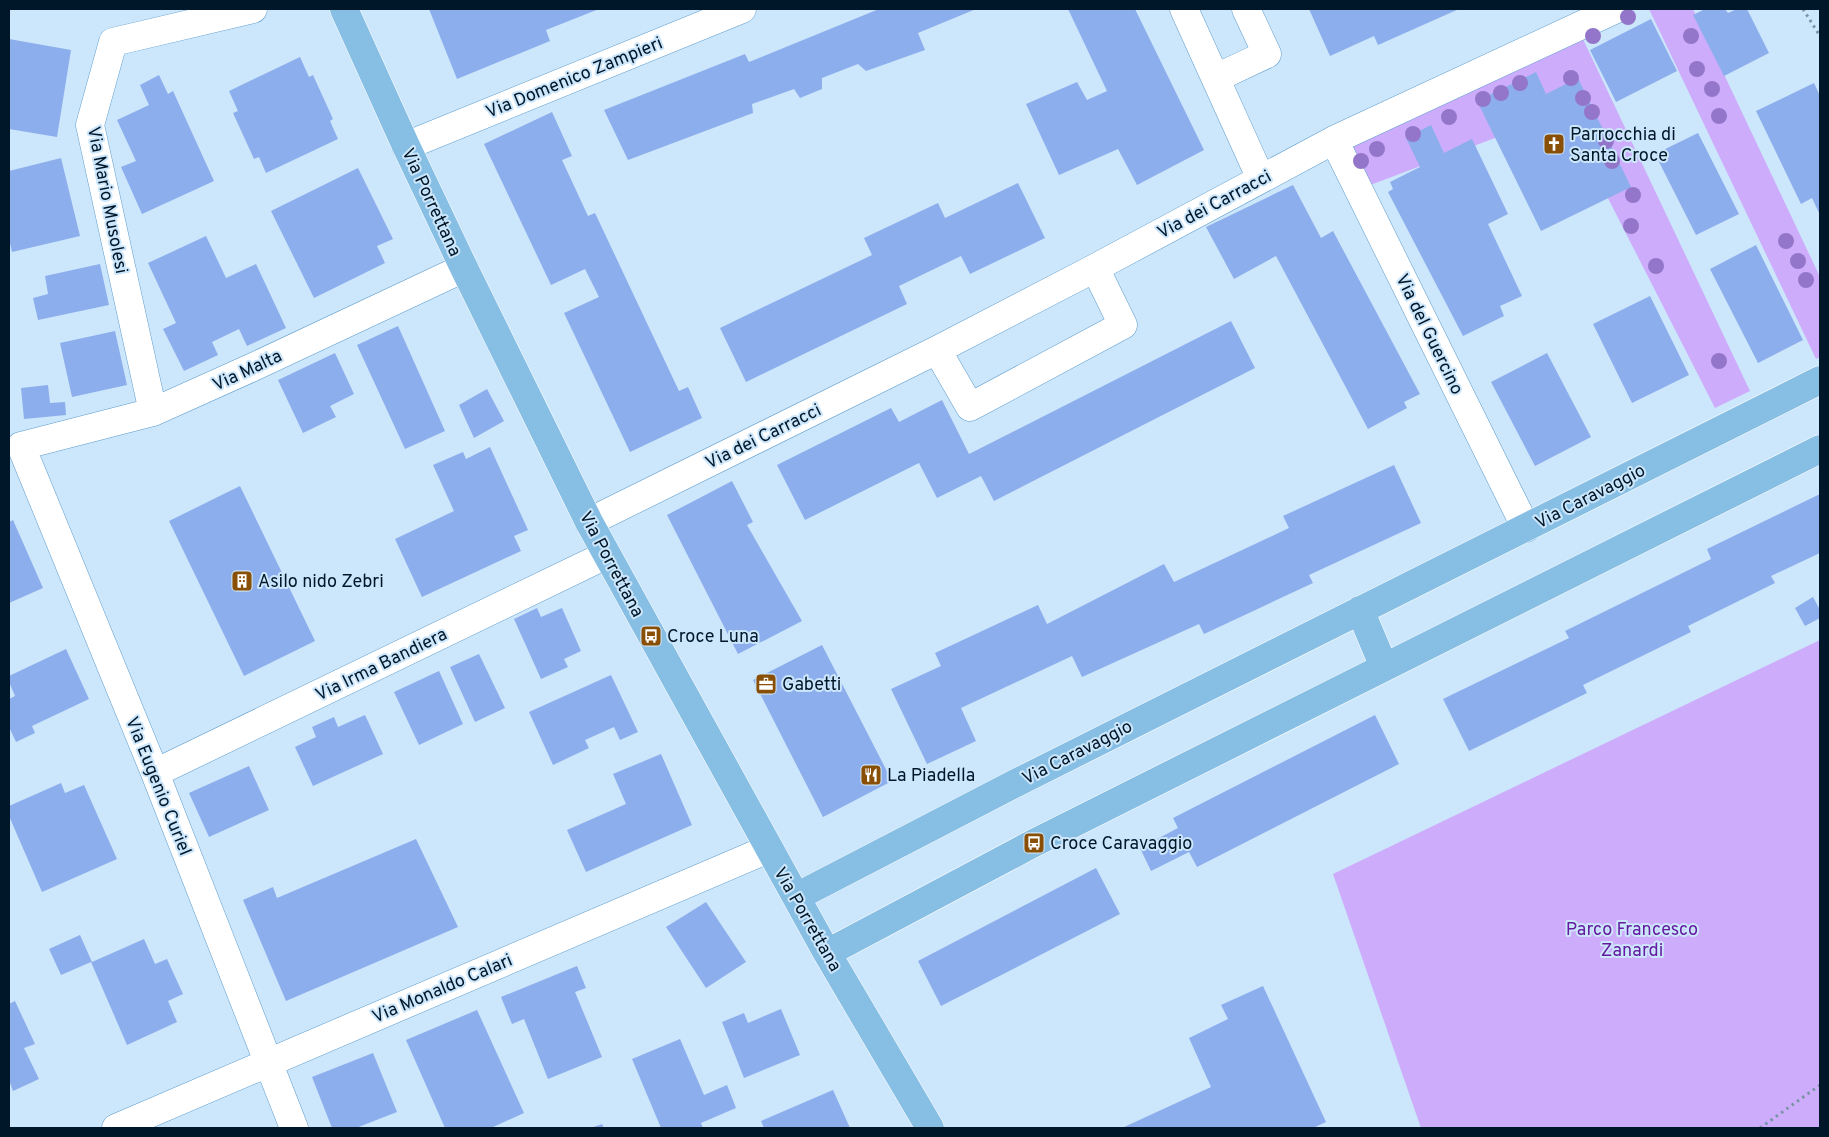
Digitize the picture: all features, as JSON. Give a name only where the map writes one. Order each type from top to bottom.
[{"type":"main road","name":"Via Porrettana","points":[[344,9],[464,268],[606,555],[827,954],[930,1128]]},
{"type":"main road","name":"Via Caravaggio","points":[[796,898],[1016,783],[1820,380]]},
{"type":"main road","points":[[827,954],[1042,839],[1820,449]]},
{"type":"main road","points":[[1360,610],[1384,667]]},
{"type":"street","name":"Via Mario Musolesi","points":[[153,412],[90,125],[113,42],[253,9]]},
{"type":"street","name":"Via Domenico Zampieri","points":[[406,146],[742,9]]},
{"type":"street","points":[[1184,9],[1261,179]]},
{"type":"street","points":[[1216,78],[1267,54],[1246,9]]},
{"type":"street","name":"Via dei Carracci","points":[[589,522],[937,350],[1334,140],[1616,9]]},
{"type":"street","name":"Via del Guercino","points":[[1334,140],[1526,528]]},
{"type":"street","name":"Via Malta","points":[[21,446],[153,412],[464,268]]},
{"type":"street","points":[[937,350],[970,407],[1123,325],[1095,268]]},
{"type":"street","name":"Via Eugenio Curiel","points":[[21,446],[155,773],[294,1128]]},
{"type":"street","name":"Via Irma Bandiera","points":[[155,773],[606,555]]},
{"type":"street","name":"Via Monaldo Calari","points":[[116,1128],[768,848]]},
{"type":"path","points":[[1803,9],[1820,36]]},
{"type":"path","points":[[1760,1128],[1820,1085]]},
{"type":"green space","points":[[1649,9],[1693,9],[1820,277],[1820,357],[1816,359]]},
{"type":"green space","points":[[1581,35],[1750,391],[1715,408],[1564,112],[1365,187],[1344,135]]},
{"type":"green space","name":"Parco Francesco Zanardi","points":[[1820,640],[1820,1128],[1421,1128],[1333,874]]},
{"type":"building","points":[[429,9],[599,9],[546,30],[550,41],[457,79]]},
{"type":"building","points":[[879,9],[976,9],[918,33],[925,50],[866,71],[858,64],[822,78],[822,89],[800,98],[794,89],[752,104],[753,113],[628,160],[604,110],[745,54],[749,62]]},
{"type":"building","points":[[1068,9],[1135,9],[1204,150],[1137,185],[1118,149],[1059,175],[1026,104],[1077,82],[1087,100],[1107,91]]},
{"type":"building","points":[[1309,9],[1459,9],[1378,45],[1374,36],[1330,56]]},
{"type":"building","points":[[1705,9],[1725,9],[1728,13],[1737,9],[1747,9],[1769,53],[1724,76],[1693,15]]},
{"type":"building","points":[[1651,19],[1677,71],[1616,102],[1590,50]]},
{"type":"building","points":[[9,39],[71,50],[57,137],[9,129]]},
{"type":"building","points":[[300,57],[309,77],[313,75],[333,119],[330,121],[338,139],[266,173],[259,157],[254,159],[233,113],[238,111],[229,91]]},
{"type":"building","name":"Parrocchia di Santa Croce","points":[[1536,72],[1546,94],[1578,78],[1631,187],[1541,231],[1477,101]]},
{"type":"building","points":[[159,75],[168,94],[173,91],[214,181],[142,214],[121,167],[136,161],[117,120],[149,105],[140,85]]},
{"type":"building","points":[[1814,83],[1820,96],[1820,215],[1812,198],[1801,204],[1756,111]]},
{"type":"building","points":[[552,112],[572,156],[562,160],[588,216],[595,213],[679,391],[688,387],[702,418],[630,452],[564,313],[599,297],[585,269],[551,285],[484,144]]},
{"type":"building","points":[[1431,125],[1444,153],[1472,139],[1508,214],[1488,224],[1522,296],[1500,306],[1504,316],[1463,336],[1388,192],[1393,189],[1390,182],[1420,167],[1406,138]]},
{"type":"building","points":[[1698,133],[1739,214],[1696,235],[1655,154]]},
{"type":"building","points":[[61,158],[80,236],[12,252],[9,239],[9,171]]},
{"type":"building","points":[[358,168],[393,239],[377,246],[385,263],[314,298],[271,211]]},
{"type":"building","points":[[1018,183],[1045,238],[970,274],[961,256],[899,286],[907,304],[746,382],[720,328],[872,255],[864,238],[938,203],[945,218]]},
{"type":"building","points":[[1293,185],[1321,238],[1333,231],[1420,394],[1404,402],[1407,408],[1368,429],[1276,256],[1234,279],[1206,227]]},
{"type":"building","points":[[206,236],[226,278],[256,264],[286,328],[247,346],[239,329],[212,342],[218,355],[184,371],[163,329],[176,323],[148,263]]},
{"type":"building","points":[[1756,245],[1803,340],[1758,363],[1710,269]]},
{"type":"building","points":[[100,264],[109,305],[38,320],[33,298],[48,294],[45,276]]},
{"type":"building","points":[[1650,296],[1689,375],[1632,403],[1593,324]]},
{"type":"building","points":[[1231,321],[1255,368],[994,501],[981,476],[937,498],[919,463],[805,520],[777,465],[891,408],[899,422],[942,400],[969,454]]},
{"type":"building","points":[[398,326],[445,431],[405,449],[357,345]]},
{"type":"building","points":[[115,331],[127,385],[72,397],[60,343]]},
{"type":"building","points":[[335,353],[354,394],[330,406],[336,417],[303,433],[278,380]]},
{"type":"building","points":[[1547,353],[1591,437],[1535,466],[1491,382]]},
{"type":"building","points":[[48,385],[50,403],[65,402],[66,415],[24,419],[21,388]]},
{"type":"building","points":[[487,389],[504,421],[474,438],[459,405]]},
{"type":"building","points":[[490,447],[528,530],[514,536],[521,551],[422,597],[395,539],[454,511],[433,465],[463,452],[466,459]]},
{"type":"building","points":[[1394,465],[1421,523],[1309,575],[1313,583],[1204,634],[1199,624],[1082,677],[1072,656],[961,708],[976,741],[927,764],[891,689],[941,666],[935,653],[1038,605],[1047,624],[1164,564],[1174,582],[1289,528],[1283,516]]},
{"type":"building","points":[[732,481],[753,522],[747,525],[802,621],[738,654],[667,515]]},
{"type":"building","name":"Asilo nido Zebri","points":[[240,486],[315,641],[244,676],[169,521]]},
{"type":"building","points":[[1820,494],[1820,553],[1771,576],[1775,583],[1688,626],[1691,632],[1583,685],[1587,693],[1469,751],[1443,699],[1569,638],[1565,631],[1711,559],[1707,549]]},
{"type":"building","points":[[13,520],[43,588],[9,603],[9,522]]},
{"type":"building","points":[[1813,597],[1820,610],[1820,618],[1805,626],[1795,608]]},
{"type":"building","points":[[537,608],[541,617],[562,608],[581,651],[564,659],[568,667],[541,679],[514,619]]},
{"type":"building","points":[[822,645],[892,781],[823,817],[753,680]]},
{"type":"building","points":[[66,649],[89,699],[32,726],[35,733],[16,742],[9,727],[9,699],[15,696],[9,682],[9,676]]},
{"type":"building","points":[[479,654],[505,708],[475,722],[450,667]]},
{"type":"building","points":[[439,671],[463,724],[419,745],[394,692]]},
{"type":"building","points":[[611,675],[638,732],[620,740],[614,727],[585,740],[589,748],[553,765],[529,712]]},
{"type":"building","points":[[365,715],[383,754],[313,786],[295,747],[316,737],[312,727],[334,717],[338,727]]},
{"type":"building","points":[[1375,715],[1399,764],[1197,867],[1189,852],[1151,871],[1140,848],[1178,828],[1173,818]]},
{"type":"building","points":[[661,754],[692,825],[586,872],[567,830],[626,804],[613,774]]},
{"type":"building","points":[[249,766],[269,810],[209,837],[189,793]]},
{"type":"building","points":[[61,783],[65,793],[84,785],[117,859],[42,892],[9,816],[9,806]]},
{"type":"building","points":[[416,839],[458,927],[286,1001],[243,900],[273,887],[277,898]]},
{"type":"building","points":[[1096,868],[1120,914],[941,1006],[918,961]]},
{"type":"building","points":[[706,902],[746,962],[706,988],[666,927]]},
{"type":"building","points":[[80,935],[92,962],[144,939],[155,964],[167,959],[183,994],[168,1001],[177,1022],[127,1045],[91,962],[61,975],[49,949]]},
{"type":"building","points":[[577,966],[586,988],[575,992],[602,1057],[548,1079],[524,1019],[512,1024],[501,997]]},
{"type":"building","points":[[1263,986],[1326,1122],[1313,1128],[1122,1128],[1211,1087],[1189,1038],[1228,1019],[1221,1005]]},
{"type":"building","points":[[15,1001],[35,1044],[24,1048],[39,1079],[13,1091],[9,1080],[9,1004]]},
{"type":"building","points":[[781,1009],[800,1055],[744,1078],[722,1022],[744,1013],[748,1023]]},
{"type":"building","points":[[477,1010],[524,1113],[491,1128],[445,1128],[406,1040]]},
{"type":"building","points":[[680,1039],[704,1095],[727,1085],[736,1108],[701,1123],[703,1128],[661,1128],[632,1059]]},
{"type":"building","points":[[373,1053],[397,1112],[356,1128],[332,1128],[312,1077]]},
{"type":"building","points":[[833,1090],[850,1128],[764,1128],[761,1121]]},
{"type":"building","points":[[602,1124],[604,1128],[591,1128]]},
{"type":"place","name":"Parrocchia di Santa Croce","points":[[1554,144]]},
{"type":"place","name":"Asilo nido Zebri","points":[[242,581]]},
{"type":"place","name":"Croce Luna","points":[[651,636]]},
{"type":"place","name":"Gabetti","points":[[766,684]]},
{"type":"place","name":"La Piadella","points":[[871,775]]},
{"type":"place","name":"Croce Caravaggio","points":[[1034,843]]}]
